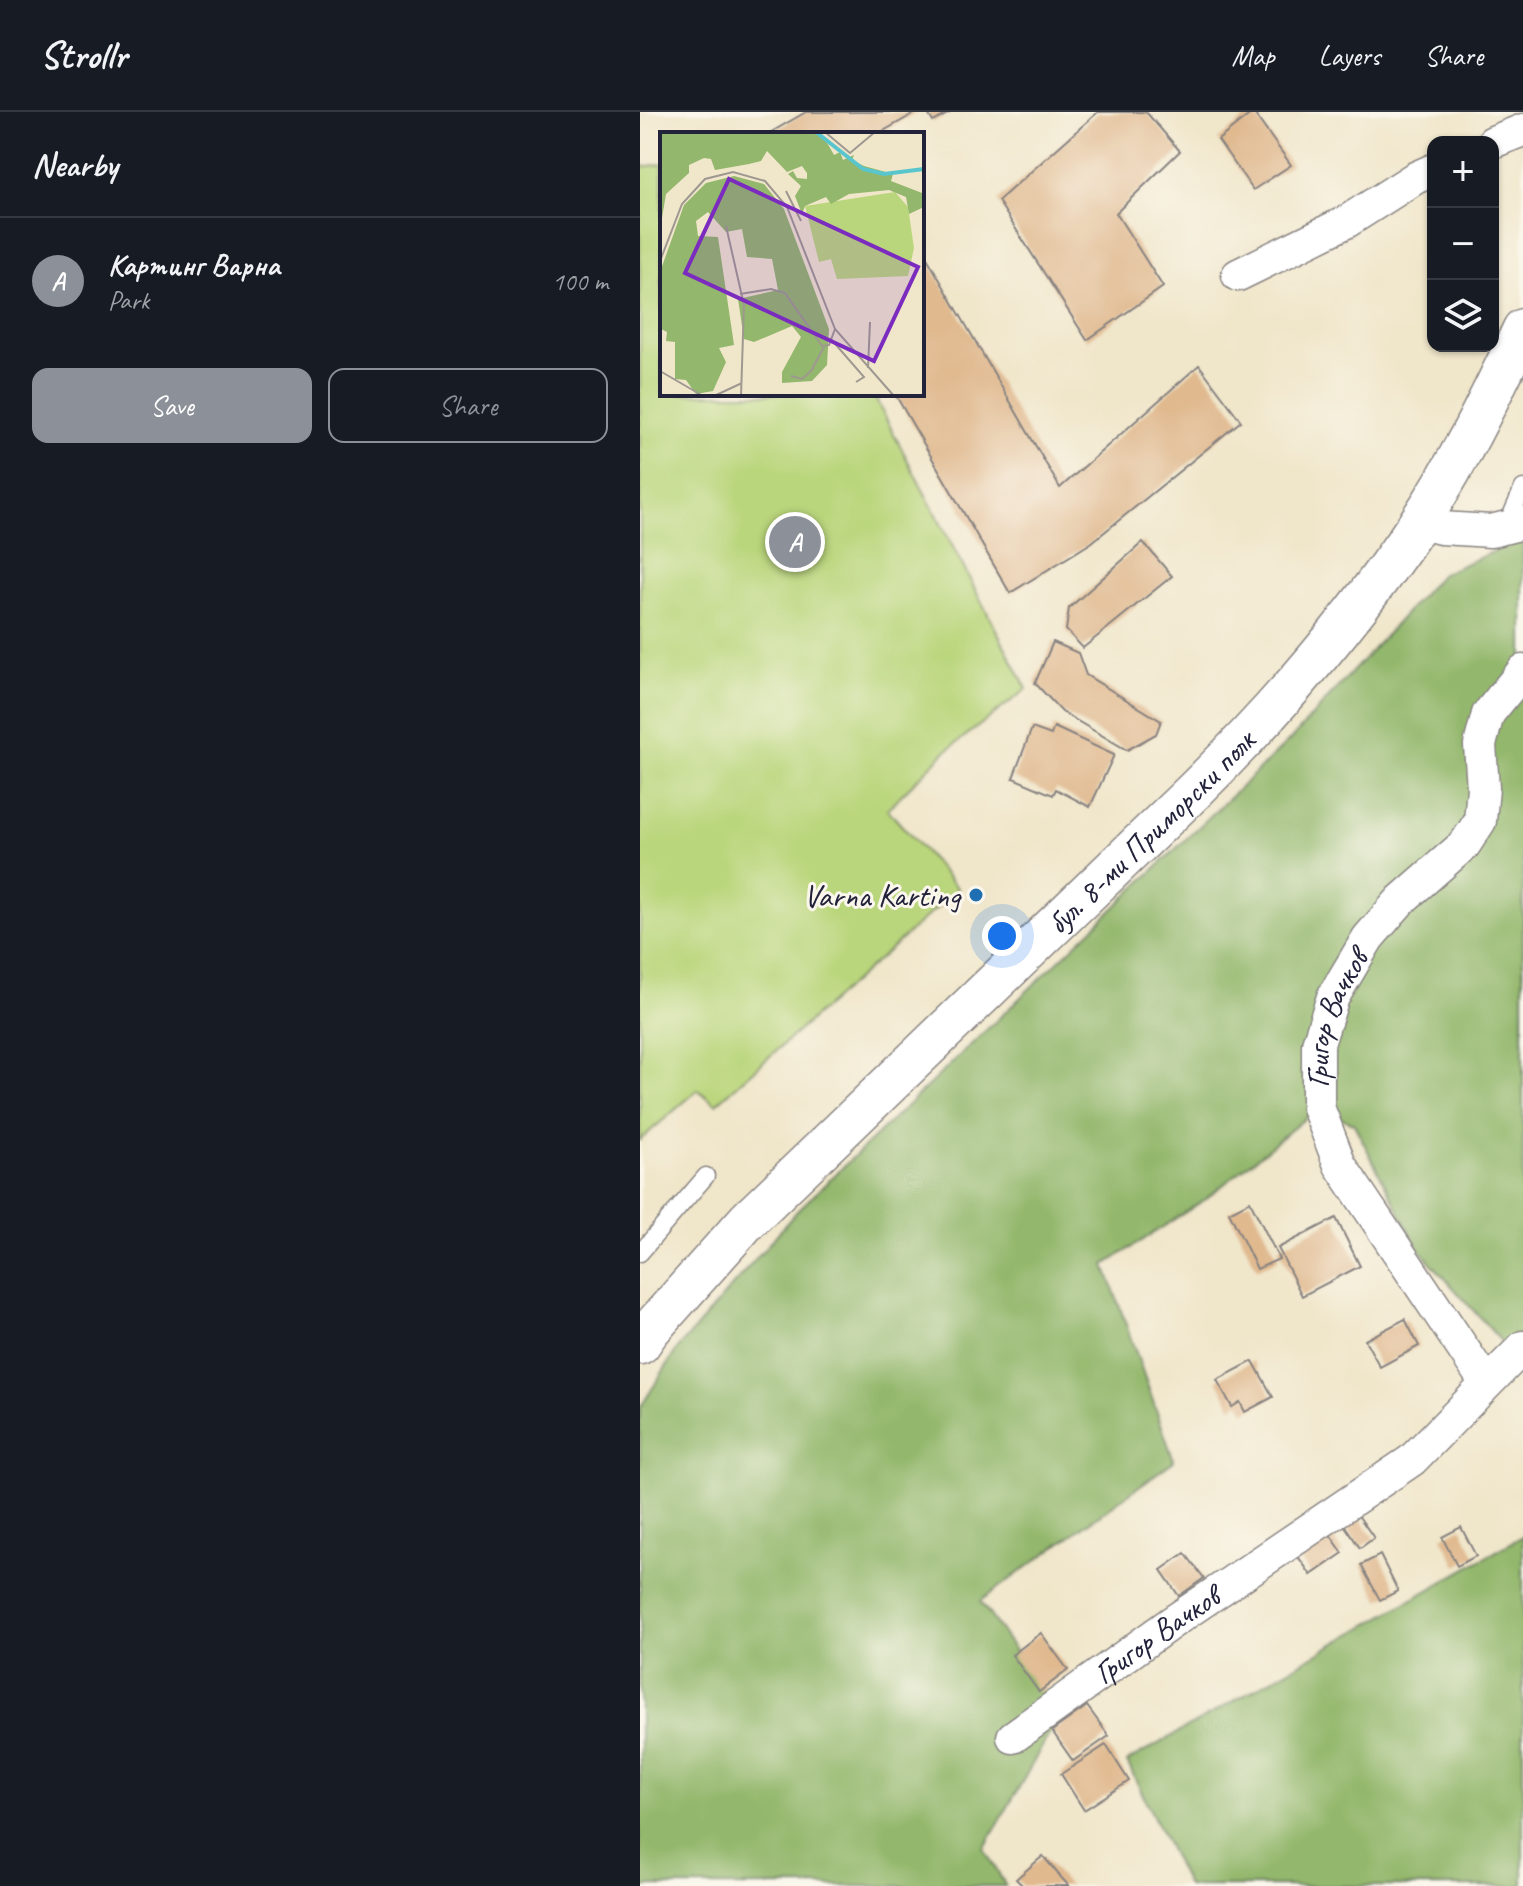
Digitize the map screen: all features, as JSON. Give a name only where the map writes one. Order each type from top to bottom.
[{"type":"street","points":[[1499,140],[1523,130]]},
{"type":"street","points":[[1238,275],[1346,222],[1427,174]]},
{"type":"street","name":"бул. 8-ми Приморски полк","points":[[640,1344],[747,1221],[1256,729],[1323,654],[1419,522],[1475,429],[1523,329]]},
{"type":"street","points":[[1419,522],[1457,530],[1491,531],[1514,525]]},
{"type":"street","name":"Григор Вачков","points":[[1486,1383],[1340,1165],[1318,1107],[1318,1044],[1333,997],[1368,938],[1401,900],[1465,844],[1480,821],[1483,788],[1480,745],[1488,714],[1523,671]]},
{"type":"street","name":"Григор Вачков","points":[[1013,1737],[1171,1623],[1412,1460],[1523,1347]]},
{"type":"lane","points":[[1514,525],[1523,488]]},
{"type":"lane","points":[[640,1253],[706,1176]]},
{"type":"green space","points":[[660,164],[660,396],[874,396],[1027,689],[946,751],[887,809],[958,889],[716,1104],[698,1090],[640,1140],[640,167]]},
{"type":"green space","points":[[1523,539],[1523,1366],[1418,1248],[1354,1124],[1319,1107],[1207,1198],[1105,1265],[1174,1461],[980,1601],[1060,1715],[984,1849],[1006,1886],[640,1886],[640,1408],[676,1351],[797,1211],[1293,737],[1441,574]]},
{"type":"green space","points":[[1523,1536],[1523,1886],[1187,1886],[1127,1762]]},
{"type":"building","points":[[806,112],[917,112],[882,132],[771,132]]},
{"type":"building","points":[[927,112],[951,112],[933,122]]},
{"type":"building","points":[[1098,112],[1146,112],[1180,151],[1116,213],[1163,287],[1087,340],[998,201]]},
{"type":"building","points":[[1253,112],[1291,165],[1253,190],[1218,140]]},
{"type":"building","points":[[924,252],[1060,488],[1199,365],[1241,421],[1091,543],[1010,593],[896,396],[924,396]]},
{"type":"building","points":[[1143,542],[1172,576],[1083,648],[1066,630],[1069,608]]},
{"type":"building","points":[[1053,642],[1078,653],[1086,675],[1161,721],[1156,734],[1127,750],[1062,712],[1035,683]]},
{"type":"building","points":[[1054,727],[1114,755],[1090,807],[1056,789],[1053,795],[1013,778],[1032,728],[1051,735]]},
{"type":"building","points":[[1250,1201],[1279,1259],[1257,1269],[1229,1212]]},
{"type":"building","points":[[1336,1218],[1360,1266],[1302,1296],[1278,1248]]},
{"type":"building","points":[[1405,1319],[1419,1346],[1380,1367],[1365,1340]]},
{"type":"building","points":[[1253,1361],[1273,1397],[1245,1412],[1240,1402],[1232,1407],[1217,1380]]},
{"type":"building","points":[[1355,1511],[1374,1538],[1360,1548],[1341,1520]]},
{"type":"building","points":[[1461,1527],[1476,1556],[1457,1566],[1442,1537]]},
{"type":"building","points":[[1329,1533],[1343,1553],[1311,1575],[1297,1555]]},
{"type":"building","points":[[1185,1553],[1204,1578],[1179,1596],[1161,1570]]},
{"type":"building","points":[[1380,1555],[1398,1591],[1380,1600],[1361,1565]]},
{"type":"building","points":[[1041,1633],[1068,1670],[1039,1692],[1012,1655]]},
{"type":"building","points":[[1087,1706],[1109,1736],[1073,1761],[1052,1731]]},
{"type":"building","points":[[1106,1745],[1129,1781],[1084,1810],[1061,1774]]},
{"type":"building","points":[[1043,1856],[1069,1886],[1023,1886],[1016,1879]]},
{"type":"place","name":"Картинг Варна","points":[[795,542]]},
{"type":"place","name":"Varna Karting","points":[[976,895]]}]
